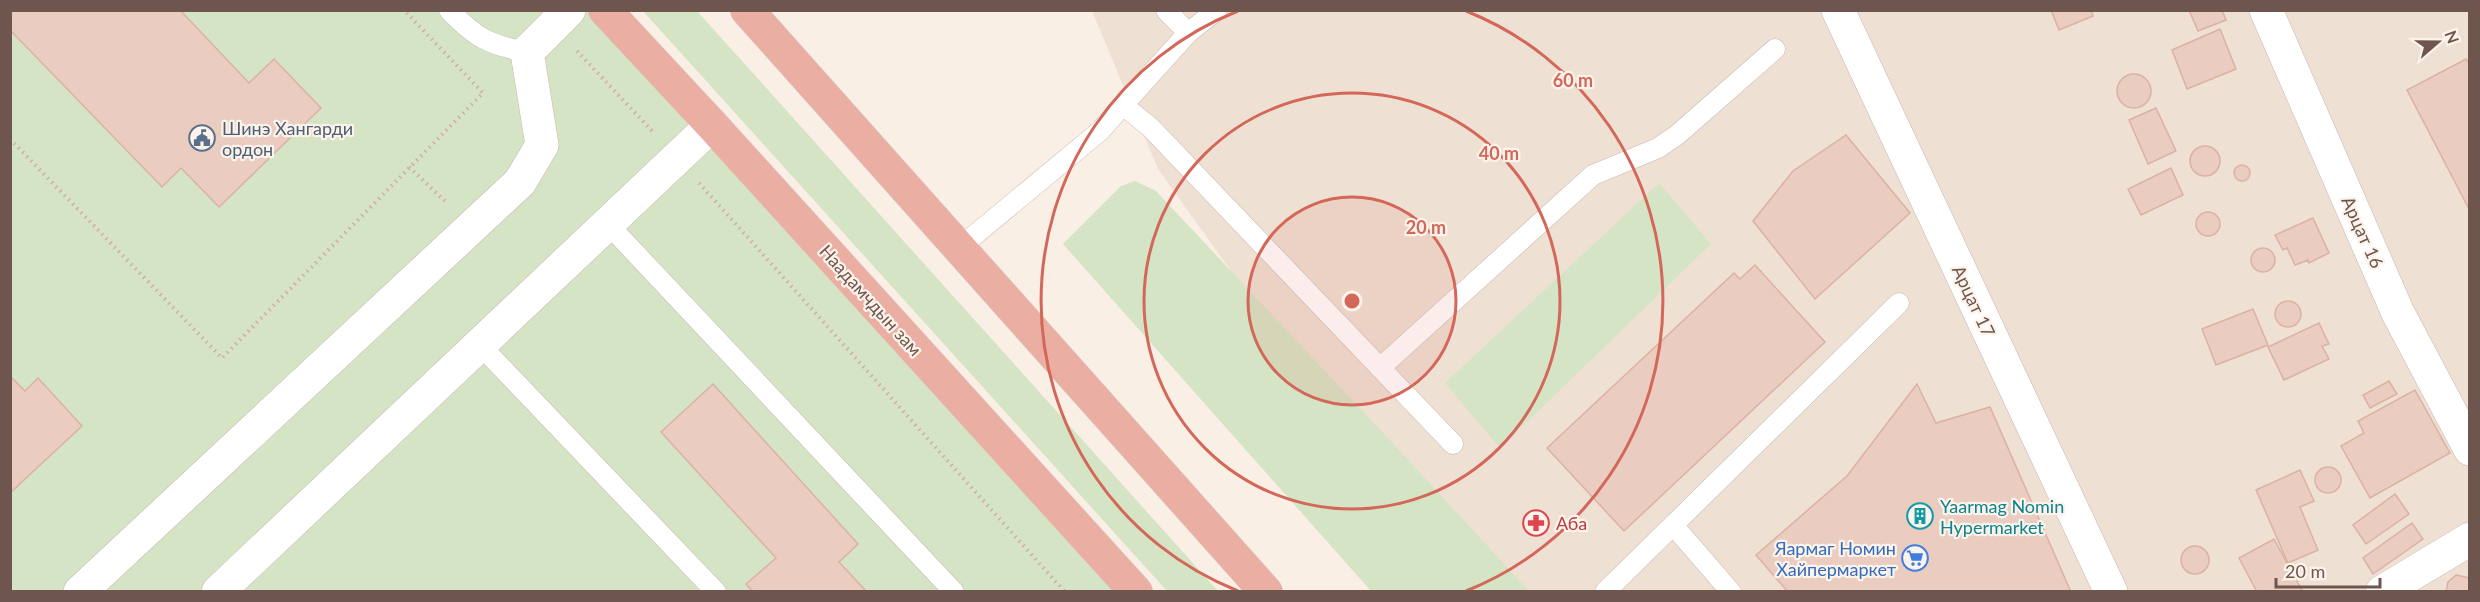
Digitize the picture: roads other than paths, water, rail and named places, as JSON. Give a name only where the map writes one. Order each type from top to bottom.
[{"type":"highway","name":"Наадамчдын зам","points":[[605,10],[1136,591]]},
{"type":"highway","points":[[747,10],[1266,591]]},
{"type":"street","name":"Арцат 17","points":[[1838,10],[2110,591]]},
{"type":"street","name":"Арцат 16","points":[[2266,10],[2398,313],[2469,449]]},
{"type":"street","points":[[80,591],[520,182],[542,145],[527,51],[561,18]]},
{"type":"street","points":[[218,591],[712,125]]},
{"type":"street","points":[[2382,591],[2469,539]]},
{"type":"lane","points":[[449,10],[481,39],[499,46],[527,51]]},
{"type":"lane","points":[[1166,10],[1188,33]]},
{"type":"lane","points":[[959,248],[1100,131],[1188,33],[1217,10]]},
{"type":"lane","points":[[1380,368],[1593,175],[1658,148],[1677,135],[1775,49]]},
{"type":"lane","points":[[1123,105],[1151,128],[1453,444]]},
{"type":"lane","points":[[608,223],[954,591]]},
{"type":"lane","points":[[1606,591],[1899,303]]},
{"type":"lane","points":[[480,345],[716,591]]},
{"type":"lane","points":[[1673,525],[1731,591]]},
{"type":"place","name":"Шинэ Хангарди ордон","points":[[202,138]]},
{"type":"place","name":"Yaarmag Nomin Hypermarket","points":[[1920,516]]},
{"type":"place","name":"Аба","points":[[1536,523]]},
{"type":"place","name":"Яармаг Номин Хайпермаркет","points":[[1915,558]]}]
